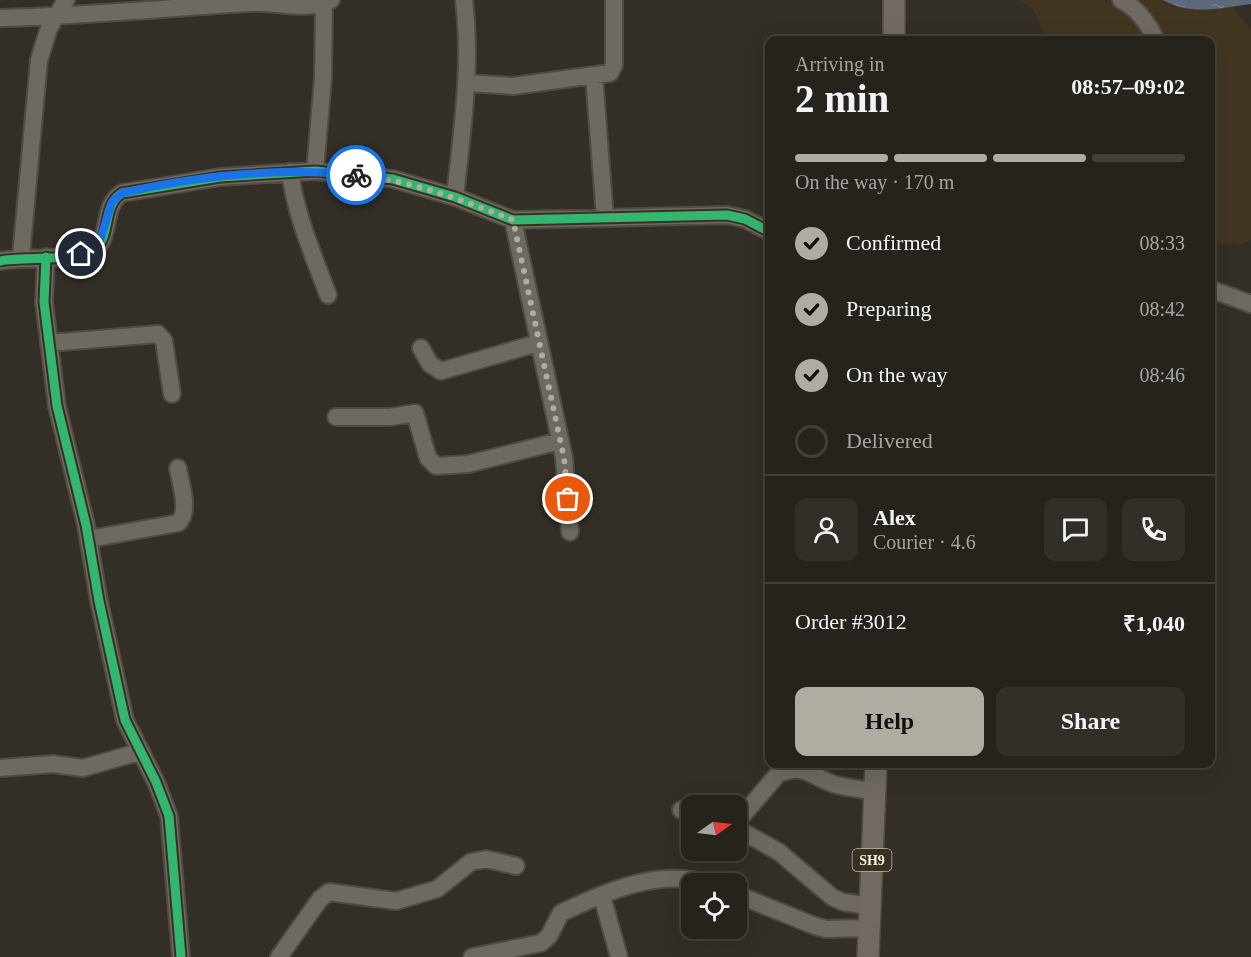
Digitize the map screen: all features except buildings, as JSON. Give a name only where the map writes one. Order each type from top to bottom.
[{"type":"main road","points":[[894,0],[894,36]]},
{"type":"main road","name":"SH9","points":[[868,957],[876,768]]},
{"type":"street","points":[[21,257],[39,60],[45,38],[66,0]]},
{"type":"street","points":[[455,197],[467,83],[468,29],[464,0]]},
{"type":"street","points":[[467,83],[513,86],[610,73],[613,68],[614,0]]},
{"type":"street","points":[[1127,1],[1149,26],[1154,36]]},
{"type":"street","points":[[0,18],[56,16],[220,3],[328,2],[324,78],[315,171]]},
{"type":"street","points":[[594,76],[604,218]]},
{"type":"street","points":[[0,261],[21,257],[81,254],[94,250],[101,240],[112,202],[122,193],[200,180],[290,172],[315,171],[393,179],[455,197],[513,220],[727,215],[745,219],[765,229]]},
{"type":"street","points":[[290,172],[303,231],[328,295]]},
{"type":"street","points":[[513,220],[565,466],[570,532]]},
{"type":"street","points":[[46,257],[44,302],[57,406],[88,539],[120,701],[130,734],[156,782],[169,816],[181,957]]},
{"type":"street","points":[[1215,291],[1251,304]]},
{"type":"street","points":[[49,344],[158,334],[164,341],[172,394]]},
{"type":"street","points":[[421,348],[430,364],[441,371],[538,343]]},
{"type":"street","points":[[336,417],[390,417],[415,413],[428,458],[436,466],[468,464],[560,441]]},
{"type":"street","points":[[88,539],[178,523],[182,519],[184,508],[178,468]]},
{"type":"street","points":[[0,768],[46,764],[83,768],[139,752]]},
{"type":"street","points":[[747,810],[778,774],[801,768],[835,784],[875,792]]},
{"type":"street","points":[[747,834],[779,852],[832,897],[843,902],[870,906]]},
{"type":"street","points":[[279,957],[320,899],[329,892],[396,901],[437,890],[471,861],[486,859],[516,866]]},
{"type":"street","points":[[472,957],[541,942],[546,940],[561,913],[650,880],[681,877]]},
{"type":"street","points":[[602,896],[619,957]]},
{"type":"street","points":[[747,899],[826,929],[869,928]]},
{"type":"shaded area","points":[[1018,0],[1228,0],[1251,30],[1251,240],[1241,245],[1215,243],[1215,36],[1046,36],[1032,8]]},
{"type":"water","points":[[1163,0],[1251,0],[1251,4],[1206,10],[1184,8]]},
{"type":"cycle path","points":[[0,261],[76,256],[94,250],[103,237],[111,206],[122,193],[220,177],[315,171],[393,179],[455,197],[513,220],[727,215],[745,219],[765,229]]},
{"type":"cycle path","points":[[46,257],[44,302],[57,406],[86,525],[99,601],[125,720],[156,782],[169,816],[181,957]]},
{"type":"way so far","points":[[356,175],[393,179],[455,197],[513,220],[564,458],[568,499]]},
{"type":"route","points":[[81,254],[89,253],[98,247],[112,202],[122,193],[220,177],[315,171],[356,175]]}]
